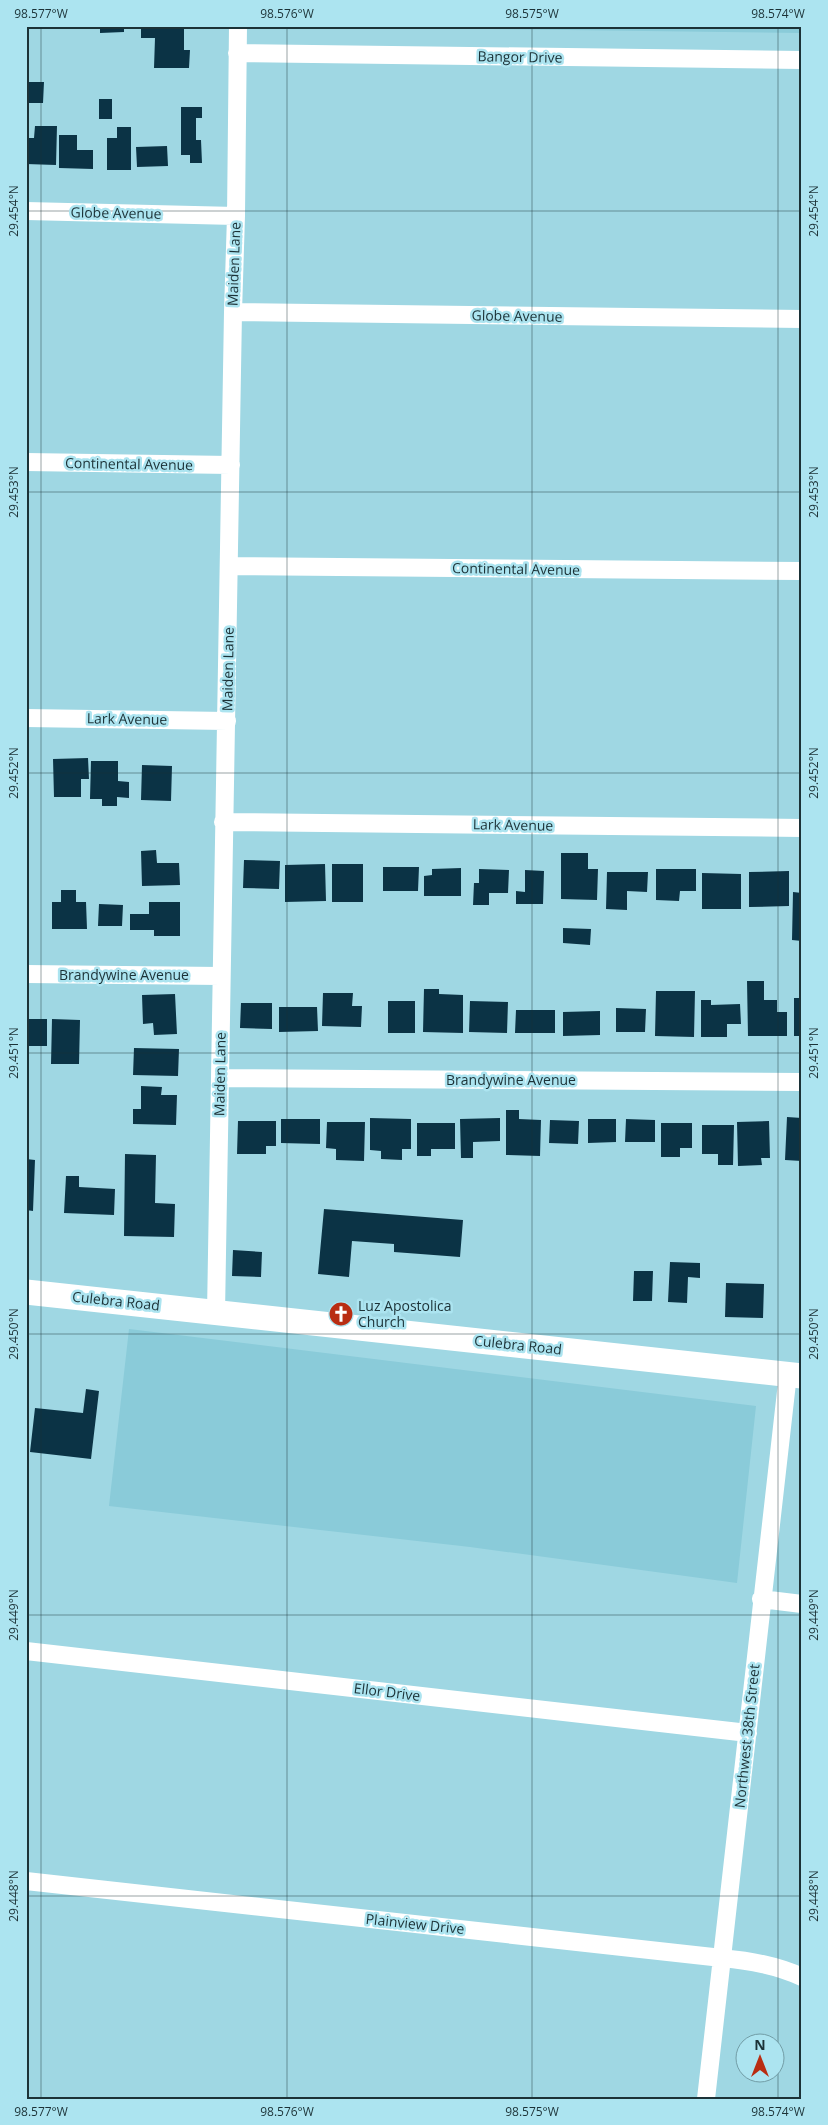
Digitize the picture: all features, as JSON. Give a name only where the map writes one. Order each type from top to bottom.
[{"type":"main road","name":"Culebra Road","points":[[26,1292],[795,1375]]},
{"type":"street","name":"Maiden Lane","points":[[216,1312],[238,26]]},
{"type":"street","name":"Bangor Drive","points":[[237,53],[802,60]]},
{"type":"street","name":"Globe Avenue","points":[[26,211],[236,216]]},
{"type":"street","name":"Globe Avenue","points":[[232,312],[802,319]]},
{"type":"street","name":"Continental Avenue","points":[[26,462],[231,465]]},
{"type":"street","name":"Continental Avenue","points":[[230,566],[802,571]]},
{"type":"street","name":"Lark Avenue","points":[[26,718],[227,720]]},
{"type":"street","name":"Lark Avenue","points":[[223,822],[802,828]]},
{"type":"street","name":"Brandywine Avenue","points":[[26,974],[221,976]]},
{"type":"street","name":"Brandywine Avenue","points":[[221,1078],[802,1082]]},
{"type":"street","name":"Northwest 38th Street","points":[[706,2099],[748,1733],[761,1599],[795,1375]]},
{"type":"street","points":[[761,1599],[802,1604]]},
{"type":"street","name":"Ellor Drive","points":[[26,1651],[748,1733]]},
{"type":"street","name":"Plainview Drive","points":[[26,1881],[756,1962],[784,1969],[802,1978]]},
{"type":"shaded area","points":[[255,26],[802,26],[802,33]]},
{"type":"shaded area","points":[[129,1329],[756,1406],[737,1583],[470,1547],[109,1506]]},
{"type":"building","points":[[100,26],[124,26],[124,32],[100,33]]},
{"type":"building","points":[[141,26],[184,26],[184,50],[190,50],[189,68],[154,68],[155,38],[141,38]]},
{"type":"building","points":[[26,82],[44,82],[43,103],[26,103]]},
{"type":"building","points":[[99,99],[112,99],[112,119],[99,119]]},
{"type":"building","points":[[181,107],[202,107],[202,118],[196,118],[196,140],[201,140],[202,163],[190,163],[190,155],[181,155]]},
{"type":"building","points":[[35,126],[57,126],[56,165],[26,164],[26,138],[34,138]]},
{"type":"building","points":[[117,127],[131,127],[131,170],[107,170],[107,138],[117,138]]},
{"type":"building","points":[[59,135],[77,135],[77,150],[93,150],[93,169],[59,168]]},
{"type":"building","points":[[167,146],[168,166],[137,167],[136,147]]},
{"type":"building","points":[[88,758],[89,779],[81,779],[81,797],[54,797],[53,759]]},
{"type":"building","points":[[91,761],[118,761],[118,781],[129,782],[129,798],[117,797],[117,806],[102,806],[102,799],[90,799]]},
{"type":"building","points":[[142,765],[172,766],[171,801],[141,800]]},
{"type":"building","points":[[156,850],[157,863],[179,863],[180,885],[142,886],[141,851]]},
{"type":"building","points":[[561,853],[588,853],[588,869],[598,869],[597,900],[561,899]]},
{"type":"building","points":[[244,860],[280,861],[279,889],[243,888]]},
{"type":"building","points":[[325,864],[326,901],[285,902],[285,865]]},
{"type":"building","points":[[332,864],[363,864],[363,902],[332,902]]},
{"type":"building","points":[[383,867],[419,867],[418,891],[383,891]]},
{"type":"building","points":[[461,868],[461,896],[424,896],[424,876],[432,875],[432,869]]},
{"type":"building","points":[[479,869],[509,870],[508,893],[489,893],[489,905],[473,905],[474,883],[479,883]]},
{"type":"building","points":[[656,869],[696,869],[696,891],[680,891],[679,901],[656,900]]},
{"type":"building","points":[[525,870],[544,871],[543,904],[516,904],[516,891],[525,892]]},
{"type":"building","points":[[789,871],[789,906],[749,907],[749,872]]},
{"type":"building","points":[[607,872],[648,872],[647,892],[627,891],[627,910],[606,909]]},
{"type":"building","points":[[702,873],[741,874],[741,909],[702,909]]},
{"type":"building","points":[[61,890],[76,890],[76,902],[86,902],[87,929],[52,929],[52,902],[61,902]]},
{"type":"building","points":[[793,892],[802,893],[802,941],[792,940]]},
{"type":"building","points":[[149,902],[180,902],[180,936],[154,936],[154,930],[130,930],[130,914],[149,914]]},
{"type":"building","points":[[99,904],[123,905],[122,926],[98,926]]},
{"type":"building","points":[[563,928],[591,929],[590,945],[563,943]]},
{"type":"building","points":[[747,981],[764,981],[764,1000],[777,1000],[777,1012],[787,1012],[787,1036],[748,1036]]},
{"type":"building","points":[[424,989],[439,989],[439,994],[463,995],[463,1033],[423,1032]]},
{"type":"building","points":[[656,991],[695,991],[694,1037],[655,1036]]},
{"type":"building","points":[[323,993],[353,993],[352,1006],[362,1006],[361,1027],[322,1026]]},
{"type":"building","points":[[175,994],[177,1034],[154,1035],[153,1023],[143,1024],[142,995]]},
{"type":"building","points":[[794,998],[802,998],[802,1036],[794,1036]]},
{"type":"building","points":[[701,1000],[711,1000],[711,1005],[740,1004],[741,1024],[727,1024],[727,1037],[701,1037]]},
{"type":"building","points":[[388,1001],[415,1001],[415,1033],[388,1033]]},
{"type":"building","points":[[470,1001],[508,1002],[507,1033],[469,1032]]},
{"type":"building","points":[[241,1003],[272,1003],[272,1029],[240,1028]]},
{"type":"building","points":[[279,1007],[317,1007],[318,1031],[279,1032]]},
{"type":"building","points":[[616,1008],[646,1009],[645,1032],[616,1032]]},
{"type":"building","points":[[516,1010],[555,1010],[555,1033],[515,1033]]},
{"type":"building","points":[[600,1011],[600,1035],[563,1036],[563,1012]]},
{"type":"building","points":[[26,1019],[47,1019],[47,1046],[26,1046]]},
{"type":"building","points":[[52,1019],[80,1020],[79,1064],[51,1064]]},
{"type":"building","points":[[134,1048],[179,1049],[178,1076],[133,1075]]},
{"type":"building","points":[[141,1086],[162,1087],[161,1095],[177,1095],[176,1125],[133,1124],[133,1109],[141,1109]]},
{"type":"building","points":[[506,1110],[519,1110],[519,1119],[541,1120],[540,1156],[506,1155]]},
{"type":"building","points":[[787,1117],[802,1118],[802,1161],[785,1160]]},
{"type":"building","points":[[370,1118],[411,1119],[411,1149],[402,1149],[402,1160],[381,1159],[381,1151],[370,1150]]},
{"type":"building","points":[[500,1118],[500,1141],[473,1142],[473,1158],[461,1158],[460,1119]]},
{"type":"building","points":[[281,1119],[320,1119],[320,1144],[281,1143]]},
{"type":"building","points":[[588,1119],[616,1119],[616,1142],[588,1143]]},
{"type":"building","points":[[626,1119],[655,1120],[655,1142],[625,1142]]},
{"type":"building","points":[[550,1120],[579,1121],[578,1144],[549,1143]]},
{"type":"building","points":[[238,1121],[276,1121],[276,1146],[266,1146],[266,1154],[237,1154]]},
{"type":"building","points":[[769,1121],[770,1158],[761,1158],[762,1165],[738,1166],[737,1122]]},
{"type":"building","points":[[327,1122],[365,1122],[364,1161],[336,1160],[336,1149],[326,1148]]},
{"type":"building","points":[[417,1123],[455,1123],[455,1149],[431,1149],[431,1156],[417,1156]]},
{"type":"building","points":[[661,1123],[692,1123],[692,1148],[680,1148],[680,1157],[661,1157]]},
{"type":"building","points":[[702,1125],[734,1125],[733,1165],[718,1165],[718,1154],[702,1154]]},
{"type":"building","points":[[125,1154],[156,1155],[155,1203],[175,1204],[174,1237],[124,1236]]},
{"type":"building","points":[[26,1159],[35,1160],[33,1211],[26,1210]]},
{"type":"building","points":[[66,1176],[79,1176],[79,1187],[115,1189],[114,1215],[64,1213]]},
{"type":"building","points":[[324,1209],[463,1220],[460,1257],[394,1252],[394,1244],[352,1241],[349,1277],[318,1274]]},
{"type":"building","points":[[233,1250],[262,1252],[261,1277],[232,1276]]},
{"type":"building","points":[[670,1262],[700,1263],[700,1278],[688,1277],[687,1303],[668,1302]]},
{"type":"building","points":[[634,1271],[653,1271],[652,1301],[633,1301]]},
{"type":"building","points":[[726,1283],[764,1284],[763,1318],[725,1317]]},
{"type":"building","points":[[86,1389],[99,1391],[91,1459],[30,1452],[35,1408],[83,1413]]},
{"type":"place","name":"Luz Apostolica Church","points":[[341,1314]]}]
